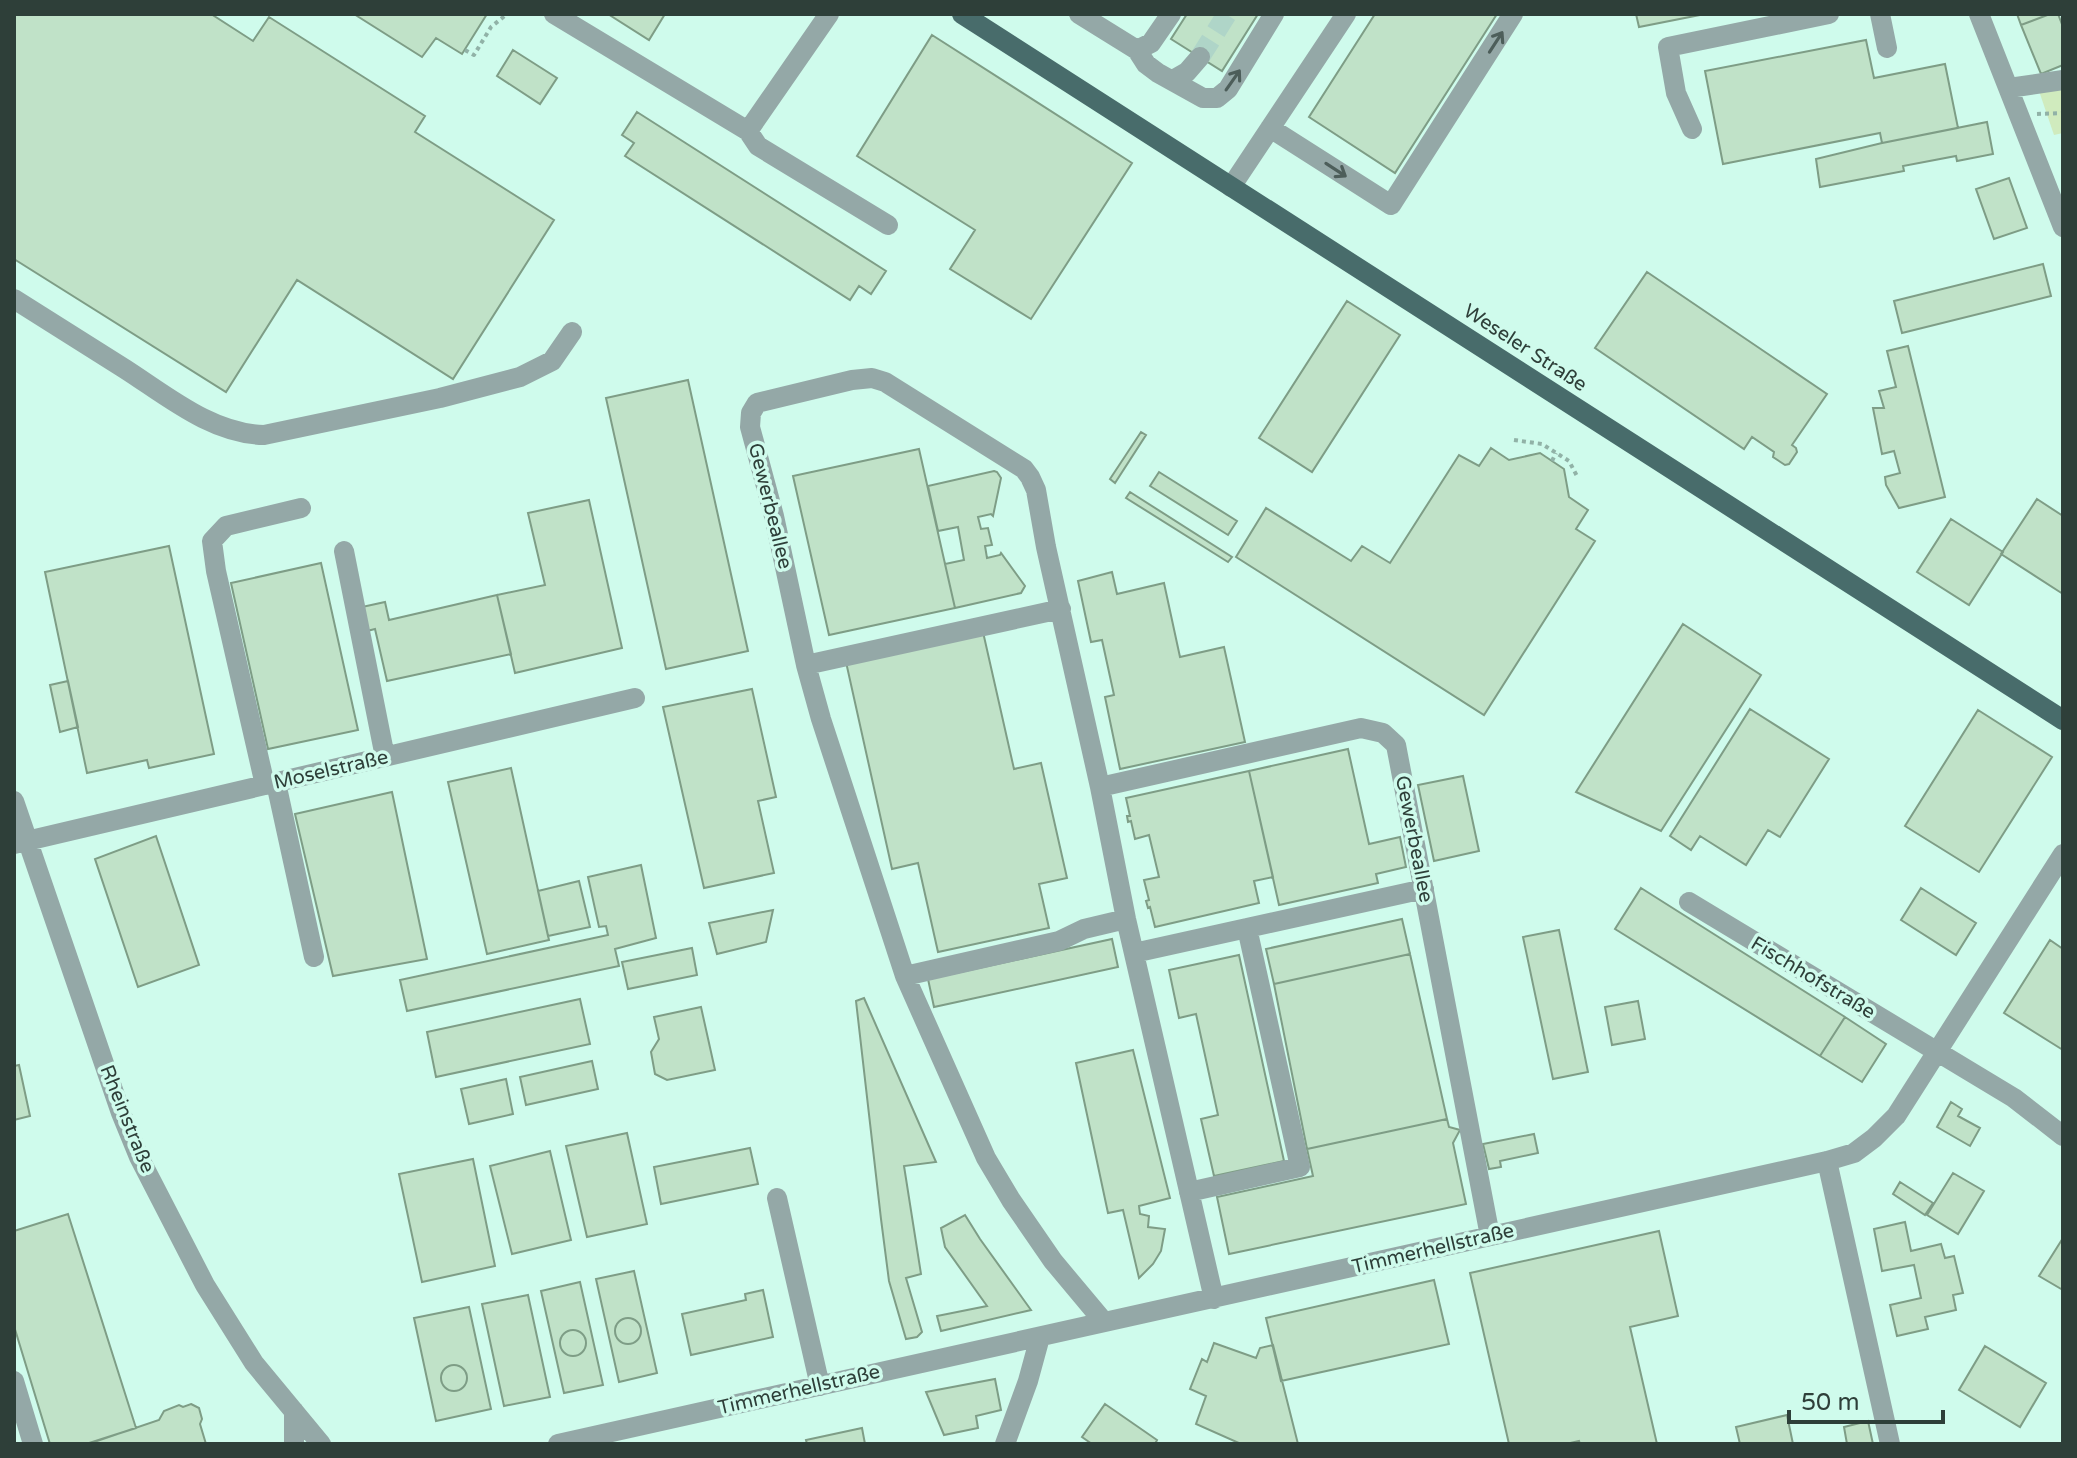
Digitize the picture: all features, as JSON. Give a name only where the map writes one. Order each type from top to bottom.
[{"type":"main road","name":"Weseler Straße","points":[[962,14],[2063,720]]},
{"type":"street","points":[[554,14],[748,131],[758,146],[888,225]]},
{"type":"street","points":[[748,131],[829,14]]},
{"type":"street","points":[[1079,14],[1137,50],[1146,64],[1158,73],[1203,98],[1217,98],[1228,89],[1274,14]]},
{"type":"street","points":[[1146,14],[1156,17],[1168,14]]},
{"type":"street","points":[[1137,50],[1151,43],[1168,14]]},
{"type":"street","points":[[1231,187],[1346,14]]},
{"type":"street","points":[[1270,128],[1391,205],[1513,14]]},
{"type":"street","points":[[1692,129],[1676,93],[1668,47],[1829,14]]},
{"type":"street","points":[[1880,14],[1887,48]]},
{"type":"street","points":[[1979,14],[2063,227]]},
{"type":"street","points":[[1173,80],[1187,72],[1200,57]]},
{"type":"street","points":[[2009,88],[2063,80]]},
{"type":"street","points":[[14,299],[197,415],[248,435],[264,435],[440,398],[520,377],[552,361],[572,332]]},
{"type":"street","name":"Gewerbeallee","points":[[1104,1322],[1053,1261],[986,1158],[905,976],[806,665],[774,516],[750,427],[751,413],[757,403],[872,378],[885,382],[1024,469],[1030,477],[1036,490],[1126,919],[1214,1299]]},
{"type":"street","points":[[301,508],[226,526],[212,541],[216,571],[314,957]]},
{"type":"street","points":[[344,551],[385,757]]},
{"type":"street","points":[[806,665],[1061,609]]},
{"type":"street","name":"Moselstraße","points":[[21,843],[635,698]]},
{"type":"street","name":"Gewerbeallee","points":[[1100,787],[1361,728],[1383,733],[1396,745],[1490,1236]]},
{"type":"street","name":"Rheinstraße","points":[[14,801],[21,843],[139,1157],[205,1285],[254,1363],[321,1444]]},
{"type":"street","name":"Timmerhellstraße","points":[[558,1444],[1854,1153],[1896,1116],[2063,854]]},
{"type":"street","points":[[1134,953],[1424,889]]},
{"type":"street","name":"Fischhofstraße","points":[[1689,902],[1937,1053]]},
{"type":"street","points":[[905,976],[1059,941],[1084,929],[1126,919]]},
{"type":"street","points":[[1189,1192],[1300,1167],[1247,928]]},
{"type":"street","points":[[1937,1053],[2014,1098],[2063,1136]]},
{"type":"street","points":[[1827,1161],[1890,1444]]},
{"type":"street","points":[[777,1198],[820,1386]]},
{"type":"street","points":[[1005,1444],[1040,1337]]},
{"type":"street","points":[[14,1381],[33,1444]]},
{"type":"street","points":[[294,1411],[294,1444]]},
{"type":"path","points":[[465,50],[474,55],[491,27],[507,14]]},
{"type":"path","points":[[1514,440],[1542,444],[1569,461],[1578,478]]},
{"type":"path","points":[[1552,461],[1556,453]]},
{"type":"green space","points":[[2063,84],[2063,133],[2054,135],[2038,88]]},
{"type":"building","points":[[14,14],[211,14],[253,41],[269,17],[425,116],[415,132],[554,220],[453,379],[297,280],[226,392],[14,259]]},
{"type":"building","points":[[354,14],[487,14],[462,54],[436,38],[422,57]]},
{"type":"building","points":[[608,14],[665,14],[649,40]]},
{"type":"building","points":[[1187,14],[1258,14],[1222,71],[1171,39]]},
{"type":"building","points":[[1375,14],[1497,14],[1395,173],[1309,117]]},
{"type":"building","points":[[1636,14],[1705,14],[1639,27]]},
{"type":"building","points":[[2017,14],[2050,14],[2021,25]]},
{"type":"building","points":[[2058,14],[2063,27],[2063,65],[2041,74],[2021,25]]},
{"type":"building","points":[[932,35],[1132,163],[1031,319],[950,269],[975,230],[857,156]]},
{"type":"building","points":[[1866,40],[1874,78],[1945,64],[1958,128],[1882,143],[1880,133],[1723,164],[1705,71]]},
{"type":"building","points":[[513,50],[557,78],[540,104],[497,76]]},
{"type":"building","points":[[637,112],[886,271],[871,294],[859,286],[850,300],[625,156],[634,143],[622,135]]},
{"type":"building","points":[[1987,122],[1993,154],[1957,161],[1956,156],[1903,166],[1904,171],[1820,187],[1816,159]]},
{"type":"building","points":[[2009,178],[2027,228],[1994,239],[1976,189]]},
{"type":"building","points":[[2043,264],[2051,296],[1902,333],[1894,301]]},
{"type":"building","points":[[1647,272],[1827,394],[1792,445],[1797,452],[1789,464],[1785,465],[1773,457],[1774,452],[1752,437],[1744,449],[1595,348]]},
{"type":"building","points":[[1347,301],[1400,335],[1312,472],[1259,438]]},
{"type":"building","points":[[1908,346],[1945,497],[1899,508],[1885,477],[1900,473],[1894,451],[1882,454],[1873,408],[1884,408],[1879,391],[1896,387],[1887,351]]},
{"type":"building","points":[[688,380],[748,651],[666,669],[606,398]]},
{"type":"building","points":[[1141,432],[1146,435],[1115,483],[1110,479]]},
{"type":"building","points":[[1491,448],[1509,460],[1540,453],[1564,469],[1569,497],[1588,510],[1576,529],[1595,541],[1484,715],[1236,557],[1266,508],[1351,561],[1362,546],[1390,563],[1459,455],[1479,466]]},
{"type":"building","points":[[919,449],[955,608],[829,635],[793,476]]},
{"type":"building","points":[[994,471],[1001,478],[993,516],[978,517],[981,529],[988,528],[992,545],[985,546],[987,558],[1001,553],[1025,586],[1021,593],[955,608],[945,564],[964,560],[958,527],[938,531],[928,486]]},
{"type":"building","points":[[1159,472],[1237,521],[1228,535],[1150,486]]},
{"type":"building","points":[[1130,492],[1232,557],[1228,562],[1126,498]]},
{"type":"building","points":[[2037,499],[2063,516],[2063,594],[2001,554]]},
{"type":"building","points":[[589,500],[622,648],[515,673],[497,595],[545,585],[528,513]]},
{"type":"building","points":[[1951,519],[2003,552],[1969,605],[1917,572]]},
{"type":"building","points":[[169,546],[214,754],[149,768],[147,760],[87,773],[45,572]]},
{"type":"building","points":[[321,563],[358,730],[268,749],[231,583]]},
{"type":"building","points":[[1112,572],[1117,594],[1164,583],[1180,657],[1224,647],[1245,742],[1120,769],[1105,697],[1114,695],[1102,640],[1091,642],[1078,581]]},
{"type":"building","points":[[497,595],[511,654],[387,681],[375,629],[367,631],[362,607],[385,602],[389,620]]},
{"type":"building","points":[[1683,624],[1761,675],[1661,831],[1576,792]]},
{"type":"building","points":[[983,632],[1014,769],[1041,763],[1067,878],[1039,884],[1049,928],[938,952],[918,863],[892,869],[846,662]]},
{"type":"building","points":[[68,681],[78,727],[60,732],[50,685]]},
{"type":"building","points":[[752,689],[776,797],[758,801],[774,873],[704,888],[663,707]]},
{"type":"building","points":[[1750,709],[1829,759],[1780,837],[1768,830],[1746,865],[1700,836],[1691,850],[1670,836]]},
{"type":"building","points":[[1978,710],[2052,757],[1979,872],[1905,826]]},
{"type":"building","points":[[1348,749],[1369,844],[1400,837],[1406,867],[1376,874],[1378,883],[1279,905],[1249,771]]},
{"type":"building","points":[[511,768],[549,940],[487,954],[448,782]]},
{"type":"building","points":[[1249,771],[1273,877],[1254,881],[1259,903],[1155,927],[1146,901],[1149,900],[1144,880],[1159,877],[1149,835],[1135,839],[1131,821],[1128,822],[1127,816],[1130,816],[1126,798]]},
{"type":"building","points":[[1463,776],[1479,851],[1434,861],[1418,785]]},
{"type":"building","points":[[392,792],[427,959],[333,976],[295,814]]},
{"type":"building","points":[[156,836],[199,965],[138,987],[95,859]]},
{"type":"building","points":[[641,865],[656,938],[615,949],[619,966],[407,1011],[400,980],[608,935],[606,926],[599,927],[588,877]]},
{"type":"building","points":[[579,881],[590,927],[548,936],[538,891]]},
{"type":"building","points":[[1641,888],[1845,1017],[1820,1056],[1615,929]]},
{"type":"building","points":[[1921,888],[1976,923],[1956,955],[1901,920]]},
{"type":"building","points":[[773,910],[766,942],[717,954],[709,923]]},
{"type":"building","points":[[1402,919],[1410,954],[1274,984],[1266,949]]},
{"type":"building","points":[[1559,930],[1588,1072],[1553,1079],[1523,937]]},
{"type":"building","points":[[1112,939],[1118,967],[934,1007],[928,979]]},
{"type":"building","points":[[2050,940],[2063,949],[2063,1050],[2004,1013]]},
{"type":"building","points":[[692,948],[697,975],[628,989],[622,962]]},
{"type":"building","points":[[1410,954],[1447,1119],[1307,1149],[1274,984]]},
{"type":"building","points":[[1239,955],[1284,1161],[1214,1176],[1201,1119],[1218,1115],[1196,1014],[1179,1018],[1169,970]]},
{"type":"building","points":[[864,998],[936,1162],[904,1166],[921,1274],[906,1278],[922,1332],[917,1337],[906,1339],[889,1281],[881,1219],[856,1001]]},
{"type":"building","points":[[580,999],[590,1044],[436,1077],[427,1032]]},
{"type":"building","points":[[1638,1001],[1645,1039],[1612,1045],[1605,1007]]},
{"type":"building","points":[[701,1007],[715,1070],[667,1080],[655,1074],[651,1052],[659,1039],[654,1017]]},
{"type":"building","points":[[1845,1017],[1886,1044],[1862,1082],[1820,1056]]},
{"type":"building","points":[[1133,1050],[1170,1198],[1139,1206],[1140,1214],[1149,1216],[1148,1227],[1165,1229],[1161,1251],[1139,1278],[1123,1210],[1108,1213],[1076,1063]]},
{"type":"building","points":[[592,1061],[598,1089],[526,1105],[520,1077]]},
{"type":"building","points":[[19,1065],[30,1116],[14,1120],[14,1066]]},
{"type":"building","points":[[506,1079],[513,1114],[469,1124],[461,1089]]},
{"type":"building","points":[[1951,1102],[1962,1109],[1958,1116],[1980,1128],[1970,1146],[1937,1127]]},
{"type":"building","points":[[1447,1119],[1449,1127],[1460,1130],[1453,1143],[1466,1204],[1229,1254],[1217,1197],[1313,1176],[1307,1149]]},
{"type":"building","points":[[627,1133],[647,1224],[587,1237],[566,1146]]},
{"type":"building","points":[[1534,1134],[1538,1153],[1500,1161],[1501,1167],[1489,1169],[1483,1144]]},
{"type":"building","points":[[750,1148],[758,1184],[661,1204],[654,1167]]},
{"type":"building","points":[[550,1151],[571,1240],[512,1254],[490,1166]]},
{"type":"building","points":[[473,1159],[495,1266],[422,1282],[399,1174]]},
{"type":"building","points":[[1953,1173],[1984,1191],[1958,1234],[1927,1215]]},
{"type":"building","points":[[1900,1182],[1933,1203],[1925,1215],[1893,1194]]},
{"type":"building","points":[[68,1214],[136,1428],[86,1444],[50,1444],[14,1326],[14,1231]]},
{"type":"building","points":[[965,1215],[1031,1310],[941,1331],[937,1316],[987,1306],[945,1247],[941,1228]]},
{"type":"building","points":[[1905,1222],[1911,1251],[1941,1244],[1945,1258],[1954,1256],[1963,1293],[1953,1295],[1956,1310],[1925,1317],[1928,1329],[1897,1336],[1890,1305],[1921,1298],[1914,1265],[1882,1271],[1874,1229]]},
{"type":"building","points":[[1659,1231],[1678,1316],[1630,1327],[1657,1444],[1580,1444],[1579,1441],[1566,1444],[1509,1444],[1470,1273]]},
{"type":"building","points":[[2063,1238],[2063,1290],[2039,1276]]},
{"type":"building","points":[[634,1271],[657,1373],[619,1382],[596,1279]]},
{"type":"building","points":[[1434,1280],[1449,1344],[1281,1381],[1266,1318]]},
{"type":"building","points":[[580,1282],[603,1385],[564,1393],[541,1291]]},
{"type":"building","points":[[763,1290],[773,1337],[691,1355],[682,1314],[746,1300],[745,1294]]},
{"type":"building","points":[[528,1295],[550,1397],[504,1406],[482,1304]]},
{"type":"building","points":[[469,1307],[491,1409],[436,1421],[414,1318]]},
{"type":"building","points":[[628,1318],[637,1322],[641,1331],[637,1340],[628,1344],[619,1340],[615,1331],[619,1322]]},
{"type":"building","points":[[573,1330],[582,1334],[586,1343],[582,1352],[573,1356],[564,1352],[560,1343],[564,1334]]},
{"type":"building","points":[[1214,1343],[1256,1358],[1260,1348],[1273,1345],[1298,1444],[1241,1444],[1196,1424],[1206,1396],[1190,1389],[1202,1359],[1207,1362]]},
{"type":"building","points":[[1985,1346],[2046,1383],[2020,1427],[1959,1390]]},
{"type":"building","points":[[454,1365],[463,1369],[467,1378],[463,1387],[454,1391],[445,1387],[441,1378],[445,1369]]},
{"type":"building","points":[[995,1379],[1001,1410],[976,1416],[978,1428],[944,1435],[926,1392]]},
{"type":"building","points":[[191,1404],[199,1408],[206,1444],[91,1444],[159,1420],[164,1411],[179,1405]]},
{"type":"building","points":[[1105,1404],[1157,1440],[1155,1444],[1092,1444],[1082,1437]]},
{"type":"building","points":[[1787,1415],[1793,1444],[1740,1444],[1736,1427]]},
{"type":"building","points":[[1868,1421],[1873,1444],[1847,1444],[1844,1427]]},
{"type":"building","points":[[862,1428],[865,1444],[807,1444],[806,1440]]},
{"type":"tunnel","points":[[1200,57],[1227,14]]}]
